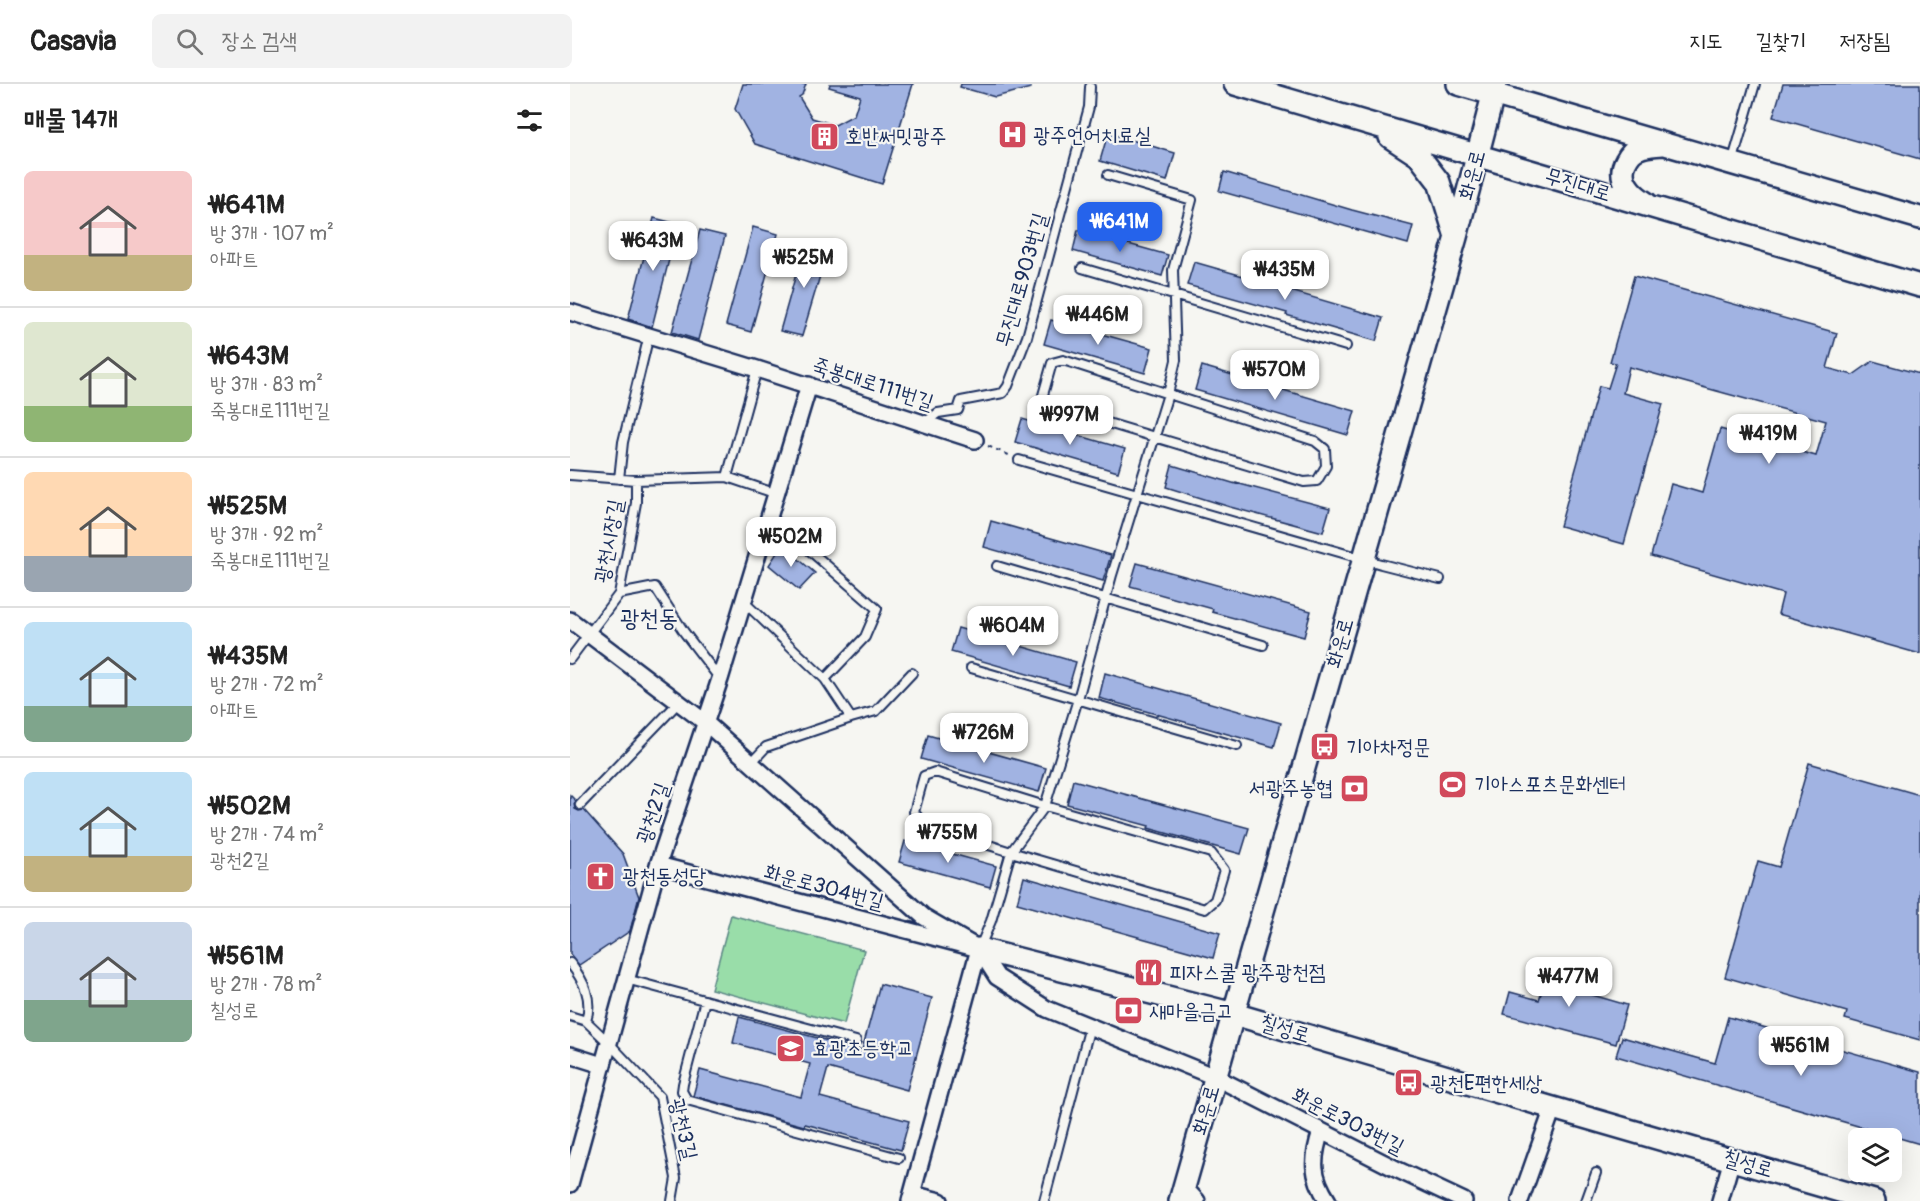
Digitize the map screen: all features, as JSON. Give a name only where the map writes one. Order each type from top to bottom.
[{"type":"street","name":"무진대로","points":[[1235,84],[1920,286]]},
{"type":"street","points":[[1458,84],[1495,89],[1666,144],[1920,218]]},
{"type":"street","name":"화운로","points":[[1187,1196],[1215,1077],[1456,237],[1495,89]]},
{"type":"street","points":[[1372,125],[1419,156],[1439,182],[1456,237]]},
{"type":"street","points":[[1653,207],[1632,193],[1622,175],[1624,165],[1629,155],[1637,148],[1666,144]]},
{"type":"street","name":"죽봉대로111번길","points":[[570,312],[809,385],[975,440]]},
{"type":"street","name":"광천2길","points":[[570,1184],[658,865],[720,680],[809,385]]},
{"type":"street","name":"화운로304번길","points":[[570,620],[706,723],[924,917],[979,949],[997,977],[1047,1009],[1215,1077]]},
{"type":"street","name":"화운로304번길","points":[[658,865],[979,949]]},
{"type":"street","points":[[940,1201],[911,1198],[979,949]]},
{"type":"street","name":"칠성로","points":[[979,949],[1234,1014],[1874,1201]]},
{"type":"street","points":[[570,1055],[603,1065]]},
{"type":"street","name":"화운로303번길","points":[[1215,1077],[1464,1201]]},
{"type":"street","points":[[1520,1201],[1553,1108]]},
{"type":"street","points":[[1321,1131],[1315,1151],[1314,1172],[1328,1201]]},
{"type":"street","points":[[1720,1201],[1732,1159]]},
{"type":"lane","points":[[1732,163],[1755,84]]},
{"type":"lane","name":"무진대로903번길","points":[[924,423],[938,413],[958,410],[961,401],[1003,393],[1008,386],[1027,337],[1089,107],[1090,87]]},
{"type":"lane","points":[[979,949],[992,921],[1011,852],[1045,806],[1156,438],[1176,360],[1173,270],[1192,200],[1107,175]]},
{"type":"lane","points":[[1082,268],[1346,346]]},
{"type":"lane","points":[[619,479],[622,442],[649,335]]},
{"type":"lane","points":[[1063,360],[1168,394],[1315,441],[1324,449],[1326,466],[1317,481],[1304,483],[1048,405],[1043,395],[1052,363],[1063,360]]},
{"type":"lane","points":[[727,477],[757,369]]},
{"type":"lane","points":[[1019,460],[1440,579]]},
{"type":"lane","name":"광천시장길","points":[[570,475],[636,480],[727,477],[777,494]]},
{"type":"lane","name":"광천시장길","points":[[570,659],[619,594],[636,503],[636,480]]},
{"type":"lane","points":[[770,516],[877,609],[865,637],[825,679]]},
{"type":"lane","points":[[997,566],[1263,645]]},
{"type":"lane","points":[[619,594],[655,587],[684,632],[720,680]]},
{"type":"lane","points":[[743,602],[825,679],[851,718]]},
{"type":"lane","points":[[971,668],[1237,746]]},
{"type":"lane","points":[[751,763],[766,747],[876,711],[912,673]]},
{"type":"lane","points":[[580,805],[678,703]]},
{"type":"lane","points":[[935,772],[1045,806],[1211,853],[1224,870],[1215,900],[1205,909],[923,824],[914,812],[924,776],[935,772]]},
{"type":"lane","points":[[570,963],[585,987],[590,1009],[586,1021]]},
{"type":"lane","points":[[627,979],[856,1041]]},
{"type":"lane","points":[[705,1000],[683,1083],[682,1091],[687,1100],[899,1158]]},
{"type":"lane","name":"광천3길","points":[[570,1016],[586,1021],[660,1097],[676,1178],[672,1201]]},
{"type":"lane","points":[[1044,1201],[1090,1026]]},
{"type":"lane","points":[[1586,1201],[1596,1173]]},
{"type":"path","points":[[975,440],[1019,460]]},
{"type":"green space","points":[[731,915],[864,950],[844,1024],[711,989]]},
{"type":"building","name":"호반써밋광주","points":[[743,84],[806,84],[799,97],[812,118],[835,125],[854,115],[860,96],[829,87],[830,84],[913,84],[882,184],[755,144],[735,109]]},
{"type":"building","points":[[961,84],[1030,84],[1031,88],[995,97],[960,87]]},
{"type":"building","points":[[1783,84],[1920,84],[1920,159],[1773,117]]},
{"type":"building","points":[[1108,133],[1175,153],[1167,181],[1100,161]]},
{"type":"building","points":[[1224,172],[1413,226],[1408,244],[1219,191]]},
{"type":"building","points":[[654,218],[678,224],[652,327],[628,319]]},
{"type":"building","points":[[753,227],[778,234],[751,332],[726,325]]},
{"type":"building","points":[[700,230],[725,236],[698,340],[672,332]]},
{"type":"building","points":[[1078,230],[1168,255],[1162,276],[1073,251]]},
{"type":"building","points":[[805,242],[828,249],[802,336],[780,331]]},
{"type":"building","points":[[1194,262],[1383,318],[1376,341],[1187,285]]},
{"type":"building","points":[[1634,276],[1837,333],[1827,368],[1853,375],[1873,361],[1920,374],[1920,654],[1778,614],[1783,594],[1651,556],[1671,484],[1702,493],[1720,429],[1816,456],[1826,421],[1629,367],[1623,393],[1663,404],[1624,544],[1560,526],[1599,386],[1608,388],[1616,363],[1610,362]]},
{"type":"building","points":[[1051,320],[1152,348],[1145,373],[1044,344]]},
{"type":"building","points":[[1202,366],[1355,411],[1348,435],[1195,390]]},
{"type":"building","points":[[1022,419],[1125,449],[1118,472],[1015,442]]},
{"type":"building","points":[[1172,465],[1330,508],[1323,532],[1166,487]]},
{"type":"building","points":[[991,521],[1111,555],[1103,581],[984,547]]},
{"type":"building","points":[[782,545],[815,573],[799,590],[769,565]]},
{"type":"building","points":[[1137,563],[1311,611],[1304,637],[1212,612],[1213,609],[1130,586]]},
{"type":"building","points":[[958,628],[1076,662],[1069,686],[951,652]]},
{"type":"building","points":[[1105,673],[1281,723],[1274,747],[1099,698]]},
{"type":"building","points":[[928,735],[1046,768],[1039,792],[921,759]]},
{"type":"building","points":[[1809,763],[1920,795],[1920,1040],[1845,1019],[1847,1012],[1725,977],[1758,861],[1779,867]]},
{"type":"building","points":[[1073,780],[1249,828],[1241,854],[1067,804]]},
{"type":"building","name":"광천동성당","points":[[570,795],[576,801],[575,809],[584,810],[623,854],[639,897],[630,931],[579,965],[570,954]]},
{"type":"building","points":[[905,841],[996,866],[990,887],[899,862]]},
{"type":"building","points":[[1024,877],[1220,933],[1213,958],[1017,903]]},
{"type":"building","points":[[1550,964],[1577,972],[1572,989],[1627,1005],[1616,1044],[1504,1014],[1510,992],[1539,1000]]},
{"type":"building","points":[[880,984],[932,998],[907,1090],[828,1068],[820,1097],[909,1121],[901,1150],[693,1096],[700,1070],[801,1097],[810,1064],[733,1043],[739,1017],[862,1050]]},
{"type":"building","points":[[1728,1017],[1920,1072],[1920,1144],[1902,1139],[1902,1128],[1865,1128],[1616,1056],[1622,1037],[1715,1063]]},
{"type":"place","name":"광주언어치료실","points":[[1012,135]]},
{"type":"place","name":"호반써밋광주","points":[[824,136]]},
{"type":"place","name":"기아차정문","points":[[1325,747]]},
{"type":"place","name":"기아스포츠문화센터","points":[[1453,784]]},
{"type":"place","name":"서광주농협","points":[[1354,788]]},
{"type":"place","name":"광천동성당","points":[[601,876]]},
{"type":"place","name":"피자스쿨 광주광천점","points":[[1148,972]]},
{"type":"place","name":"새마을금고","points":[[1128,1011]]},
{"type":"place","name":"효광초등학교","points":[[791,1048]]},
{"type":"place","name":"광천E편한세상","points":[[1409,1083]]},
{"type":"district","name":"광천동","points":[[649,618]]}]
